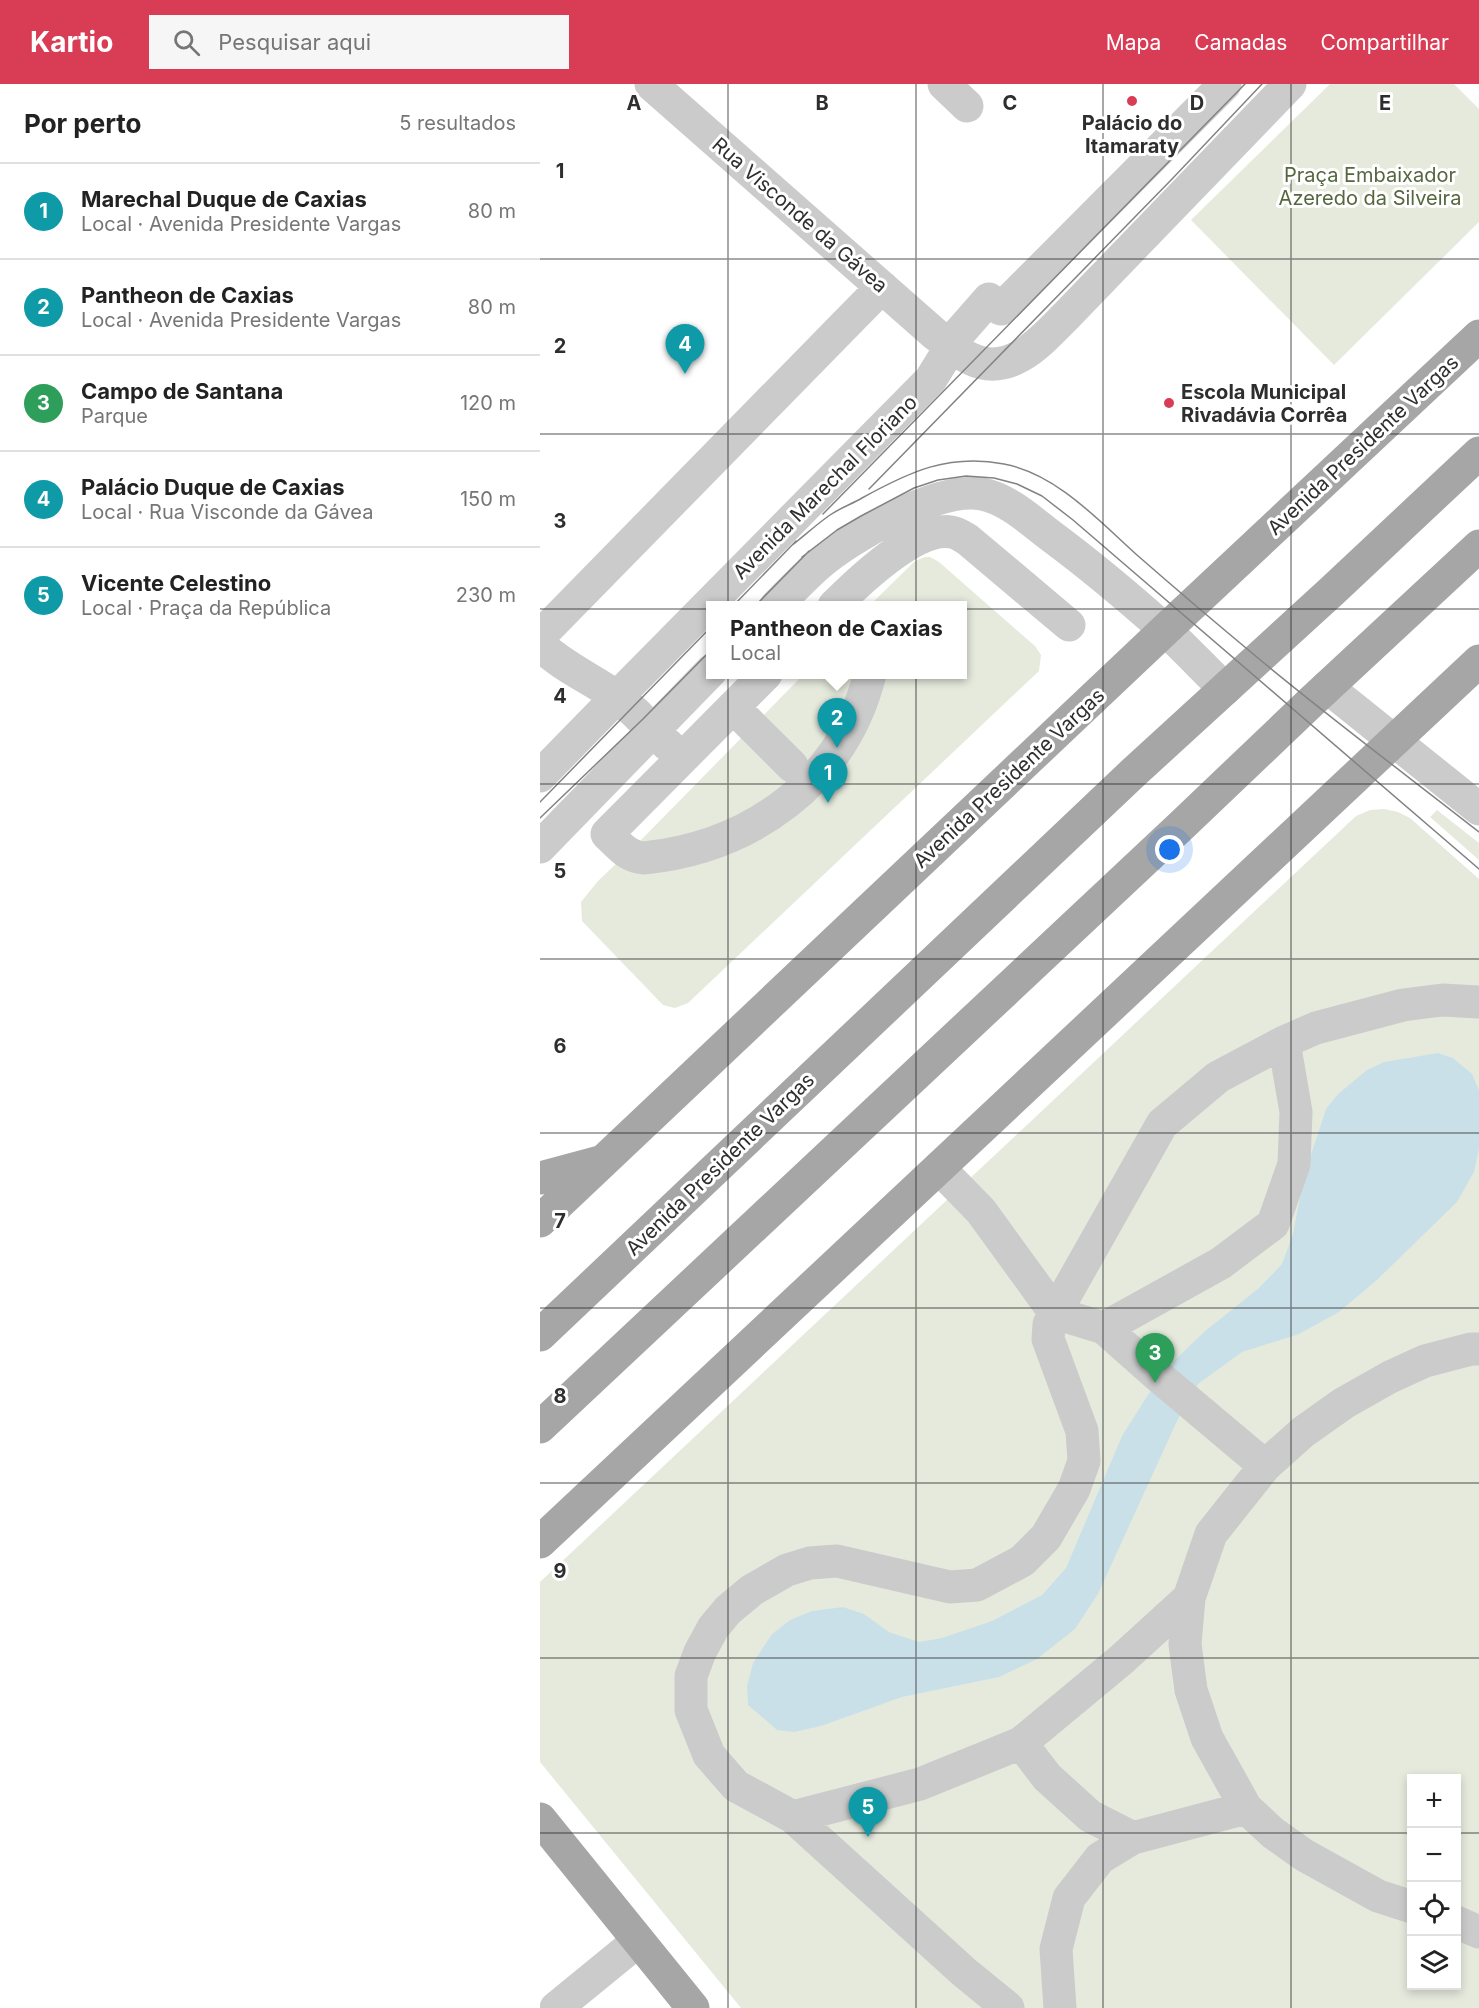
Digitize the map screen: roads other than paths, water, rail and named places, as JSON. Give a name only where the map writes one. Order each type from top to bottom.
[{"type":"main road","name":"Avenida Presidente Vargas","points":[[540,1221],[1479,336]]},
{"type":"main road","name":"Avenida Presidente Vargas","points":[[540,1335],[1133,772],[1479,453]]},
{"type":"main road","points":[[540,1427],[1479,546]]},
{"type":"main road","points":[[540,1542],[1479,661]]},
{"type":"main road","points":[[540,1178],[601,1162]]},
{"type":"main road","points":[[540,1819],[693,2008]]},
{"type":"street","name":"Rua Visconde da Gávea","points":[[651,84],[951,346]]},
{"type":"street","name":"Avenida Marechal Floriano","points":[[712,601],[932,379],[960,332],[990,299],[1001,309],[1225,84]]},
{"type":"street","points":[[951,346],[974,360],[991,364],[1010,362],[1029,351],[1067,315],[1290,84]]},
{"type":"street","points":[[540,636],[882,287]]},
{"type":"street","points":[[781,601],[818,565],[845,544],[929,501],[948,495],[983,494],[1019,512],[1088,564],[1165,630],[1225,689]]},
{"type":"street","points":[[854,599],[895,552],[914,542],[949,531],[968,540],[1069,625]]},
{"type":"street","name":"Avenida Marechal Floriano","points":[[540,777],[706,607]]},
{"type":"street","points":[[540,645],[566,665],[632,708],[652,731],[684,757]]},
{"type":"street","points":[[540,847],[706,676]]},
{"type":"street","points":[[762,679],[607,834],[629,855],[636,858],[649,858],[700,848],[740,832],[774,812],[817,775],[838,747],[859,710],[869,679]]},
{"type":"street","points":[[1327,687],[1479,809]]},
{"type":"street","points":[[733,707],[792,766]]},
{"type":"street","points":[[1008,2008],[964,1972],[793,1817],[736,1786],[709,1755],[691,1710],[692,1676],[700,1652],[720,1619],[752,1590],[787,1570],[810,1563],[837,1561],[950,1587],[977,1585],[1022,1561],[1046,1537],[1074,1489],[1084,1461],[1082,1431],[1048,1339],[1049,1324],[1162,1124],[1218,1077],[1316,1028],[1403,1005],[1442,1000],[1479,1002]]},
{"type":"street","points":[[1104,1328],[1221,1263],[1273,1224],[1294,1164],[1296,1112],[1284,1042]]},
{"type":"street","points":[[939,1168],[981,1211],[1055,1313],[1104,1328],[1157,1376],[1265,1466]]},
{"type":"street","points":[[1407,1905],[1378,1896],[1304,1855],[1273,1833],[1246,1808],[1207,1738],[1191,1690],[1185,1644],[1189,1599],[1212,1534],[1265,1466],[1303,1432],[1344,1403],[1390,1377],[1425,1361],[1477,1344]]},
{"type":"street","points":[[793,1817],[920,1784],[1021,1743],[1121,1660],[1189,1599]]},
{"type":"street","points":[[1021,1743],[1047,1778],[1090,1816],[1133,1838]]},
{"type":"street","points":[[1060,2008],[1056,1949],[1069,1898],[1100,1858],[1133,1838],[1246,1808]]},
{"type":"street","points":[[1461,1924],[1479,1932]]},
{"type":"street","points":[[556,2008],[638,1941]]},
{"type":"water","points":[[1438,1053],[1453,1058],[1472,1074],[1479,1090],[1479,1148],[1474,1172],[1457,1202],[1378,1279],[1339,1312],[1299,1334],[1242,1352],[1198,1384],[1177,1421],[1098,1594],[1075,1629],[1037,1659],[999,1677],[902,1697],[821,1726],[794,1732],[777,1730],[748,1705],[747,1686],[753,1663],[772,1634],[790,1620],[812,1611],[843,1607],[864,1614],[889,1632],[919,1642],[942,1638],[992,1621],[1042,1595],[1066,1568],[1122,1436],[1153,1387],[1175,1360],[1204,1332],[1259,1288],[1282,1264],[1293,1234],[1304,1176],[1326,1109],[1338,1094],[1367,1070],[1384,1062]]},
{"type":"tram line","points":[[823,514],[1245,84]]},
{"type":"tram line","points":[[869,489],[1262,84]]},
{"type":"tram line","points":[[791,546],[838,510],[896,480],[930,467],[947,463],[984,461],[1023,469],[1042,478],[1076,500],[1258,658],[1479,832]]},
{"type":"tram line","points":[[802,557],[837,530],[914,488],[938,480],[966,476],[994,478],[1017,484],[1042,496],[1073,520],[1479,869]]},
{"type":"tram line","points":[[738,601],[796,541]]},
{"type":"tram line","points":[[760,601],[809,551]]},
{"type":"tram line","points":[[540,802],[706,632]]},
{"type":"tram line","points":[[540,818],[706,655]]},
{"type":"place","name":"Palácio do Itamaraty","points":[[1132,101]]},
{"type":"place","name":"Palácio Duque de Caxias","points":[[685,374]]},
{"type":"place","name":"Escola Municipal Rivadávia Corrêa","points":[[1169,403]]},
{"type":"place","name":"Pantheon de Caxias","points":[[837,748]]},
{"type":"place","name":"Marechal Duque de Caxias","points":[[828,803]]},
{"type":"place","name":"Campo de Santana","points":[[1155,1383]]},
{"type":"place","name":"Vicente Celestino","points":[[868,1837]]},
{"type":"park label","name":"Praça Embaixador Azeredo da Silveira","points":[[1370,186]]}]
